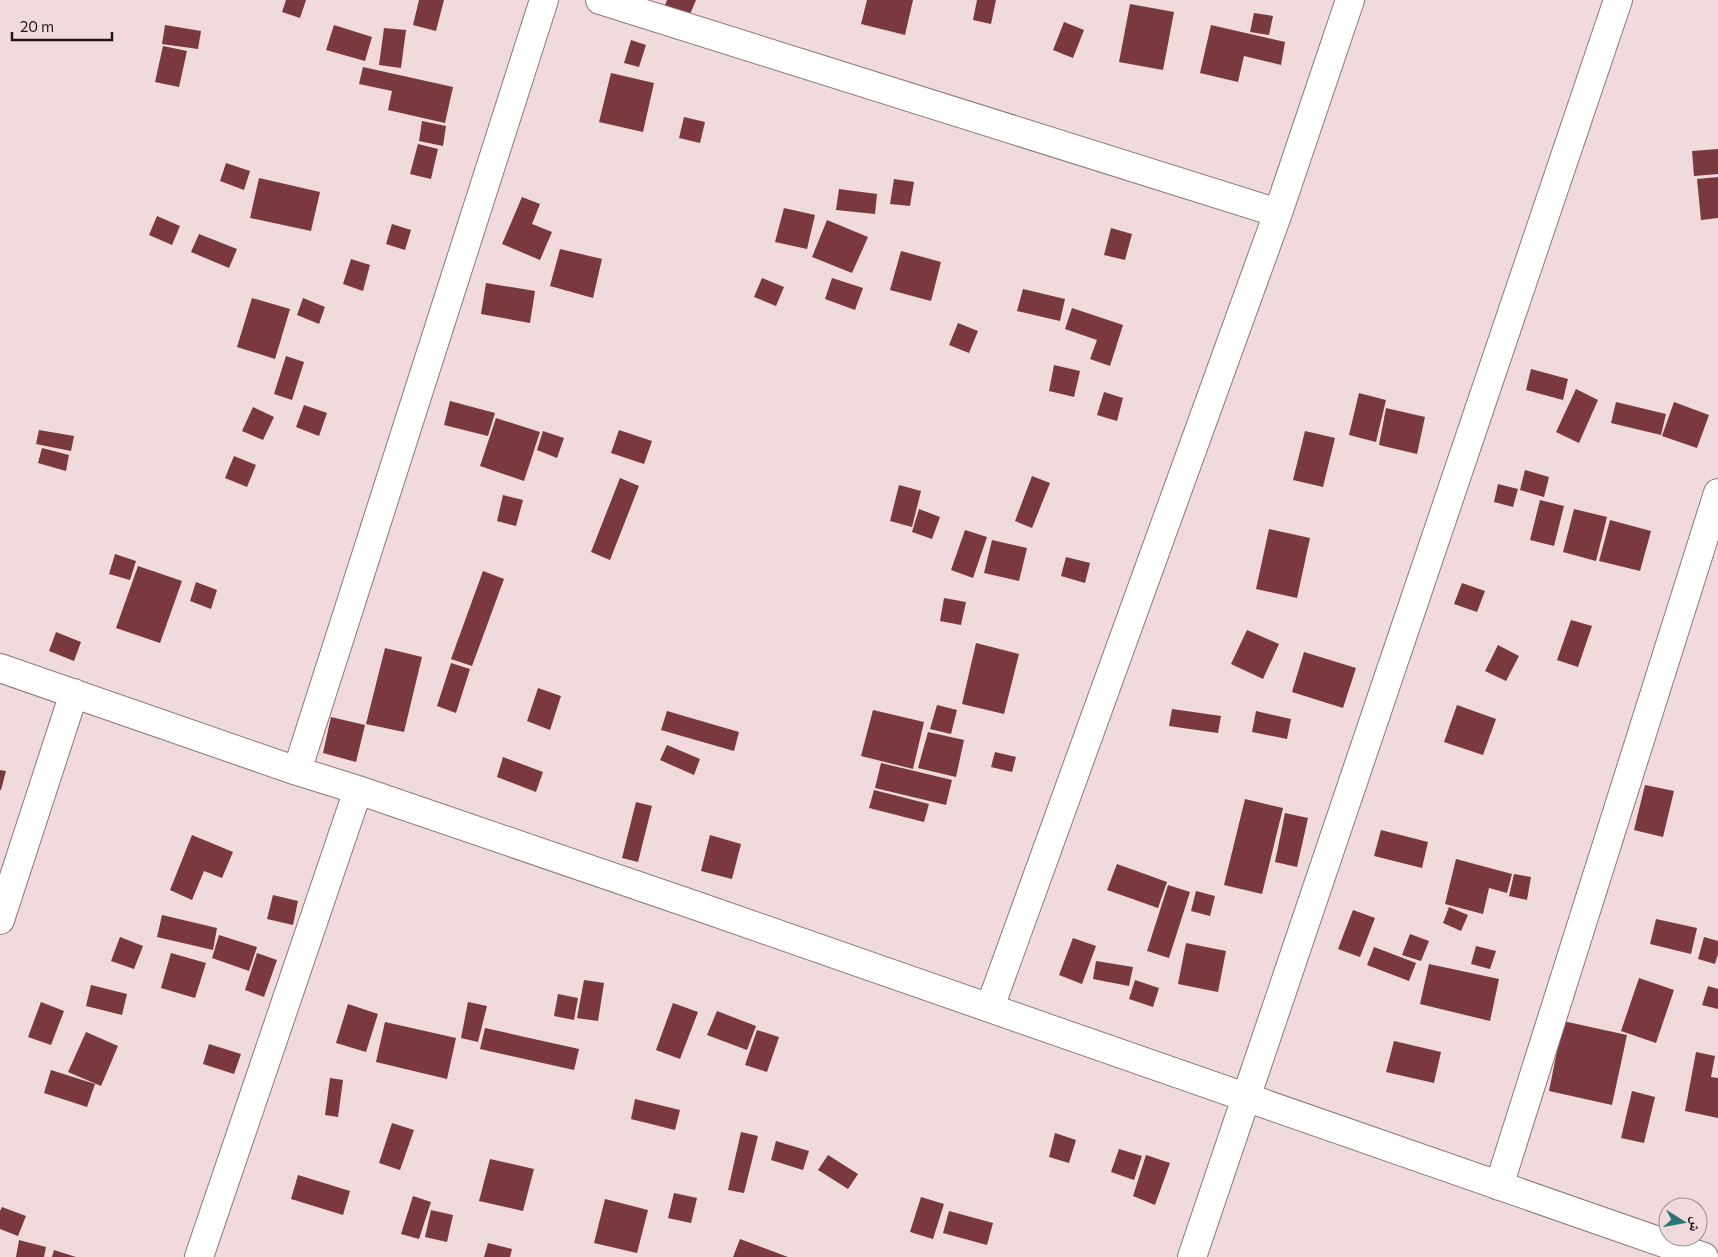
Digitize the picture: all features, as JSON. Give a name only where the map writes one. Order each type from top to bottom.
[{"type":"street","points":[[297,771],[544,0]]},
{"type":"street","points":[[600,0],[1278,212]]},
{"type":"street","points":[[990,1007],[1278,212],[1350,0]]},
{"type":"street","points":[[1192,1257],[1618,0]]},
{"type":"street","points":[[1499,1186],[1718,493]]},
{"type":"street","points":[[0,668],[990,1007],[1704,1257]]},
{"type":"street","points":[[0,920],[74,693]]},
{"type":"street","points":[[199,1257],[358,790]]},
{"type":"building","points":[[286,0],[306,0],[300,18],[282,12]]},
{"type":"building","points":[[419,0],[444,0],[436,31],[413,25]]},
{"type":"building","points":[[667,0],[696,0],[688,19],[664,8]]},
{"type":"building","points":[[867,0],[913,0],[905,35],[861,24]]},
{"type":"building","points":[[977,0],[996,0],[991,24],[973,20]]},
{"type":"building","points":[[1130,4],[1174,12],[1163,70],[1119,62]]},
{"type":"building","points":[[1254,13],[1273,16],[1269,35],[1250,32]]},
{"type":"building","points":[[1064,22],[1084,30],[1073,58],[1053,50]]},
{"type":"building","points":[[165,25],[201,31],[198,49],[162,44]]},
{"type":"building","points":[[334,25],[372,37],[365,61],[326,50]]},
{"type":"building","points":[[1211,25],[1285,42],[1281,65],[1244,56],[1238,82],[1200,73]]},
{"type":"building","points":[[384,28],[406,30],[401,68],[379,65]]},
{"type":"building","points":[[631,40],[646,45],[639,67],[624,63]]},
{"type":"building","points":[[163,46],[187,51],[179,87],[155,82]]},
{"type":"building","points":[[363,67],[453,87],[445,123],[388,110],[392,91],[359,84]]},
{"type":"building","points":[[611,73],[654,83],[643,132],[599,122]]},
{"type":"building","points":[[684,117],[705,122],[700,143],[679,138]]},
{"type":"building","points":[[422,121],[446,126],[443,146],[419,141]]},
{"type":"building","points":[[418,144],[438,149],[431,179],[410,174]]},
{"type":"building","points":[[1718,149],[1718,174],[1694,176],[1692,151]]},
{"type":"building","points":[[226,163],[250,171],[244,190],[220,181]]},
{"type":"building","points":[[1718,177],[1718,218],[1701,220],[1697,179]]},
{"type":"building","points":[[259,178],[320,192],[311,231],[250,218]]},
{"type":"building","points":[[894,179],[914,182],[910,206],[890,204]]},
{"type":"building","points":[[839,189],[877,194],[875,214],[836,210]]},
{"type":"building","points":[[522,197],[540,204],[532,224],[552,232],[540,260],[502,244]]},
{"type":"building","points":[[784,208],[815,215],[807,249],[775,242]]},
{"type":"building","points":[[157,216],[180,226],[172,245],[149,235]]},
{"type":"building","points":[[827,220],[868,237],[852,273],[812,257]]},
{"type":"building","points":[[392,224],[411,230],[405,250],[386,244]]},
{"type":"building","points":[[1111,228],[1132,234],[1125,260],[1104,255]]},
{"type":"building","points":[[199,234],[237,249],[229,268],[191,252]]},
{"type":"building","points":[[560,249],[602,259],[593,298],[550,286]]},
{"type":"building","points":[[901,251],[941,262],[931,301],[890,290]]},
{"type":"building","points":[[351,259],[370,265],[363,291],[343,284]]},
{"type":"building","points":[[762,278],[784,287],[776,306],[754,297]]},
{"type":"building","points":[[832,278],[863,288],[855,310],[825,299]]},
{"type":"building","points":[[486,283],[535,291],[530,323],[481,314]]},
{"type":"building","points":[[1023,289],[1065,299],[1060,321],[1017,311]]},
{"type":"building","points":[[252,298],[290,309],[275,359],[237,347]]},
{"type":"building","points":[[303,298],[325,307],[319,324],[297,315]]},
{"type":"building","points":[[1072,308],[1123,325],[1110,366],[1090,359],[1097,340],[1065,329]]},
{"type":"building","points":[[958,323],[978,331],[969,353],[949,345]]},
{"type":"building","points":[[286,356],[304,362],[292,400],[274,394]]},
{"type":"building","points":[[1054,365],[1080,371],[1074,397],[1049,391]]},
{"type":"building","points":[[1531,369],[1568,379],[1563,400],[1526,390]]},
{"type":"building","points":[[1576,389],[1598,400],[1579,443],[1556,432]]},
{"type":"building","points":[[1104,392],[1123,398],[1117,421],[1097,415]]},
{"type":"building","points":[[1359,393],[1386,400],[1376,442],[1349,435]]},
{"type":"building","points":[[450,401],[495,413],[488,436],[444,425]]},
{"type":"building","points":[[1616,402],[1666,414],[1661,435],[1611,423]]},
{"type":"building","points":[[1674,402],[1709,415],[1697,448],[1662,436]]},
{"type":"building","points":[[304,405],[327,413],[319,436],[296,427]]},
{"type":"building","points":[[253,407],[274,417],[263,440],[242,431]]},
{"type":"building","points":[[1386,408],[1425,417],[1417,454],[1379,445]]},
{"type":"building","points":[[496,418],[540,432],[524,481],[480,466]]},
{"type":"building","points":[[39,430],[74,436],[71,451],[36,444]]},
{"type":"building","points":[[619,430],[652,441],[644,464],[611,453]]},
{"type":"building","points":[[543,431],[564,438],[557,458],[537,450]]},
{"type":"building","points":[[1305,431],[1335,438],[1323,487],[1293,480]]},
{"type":"building","points":[[42,448],[69,455],[66,471],[38,463]]},
{"type":"building","points":[[234,456],[256,465],[247,487],[225,478]]},
{"type":"building","points":[[1525,470],[1549,477],[1544,497],[1520,490]]},
{"type":"building","points":[[1032,476],[1050,483],[1032,528],[1015,521]]},
{"type":"building","points":[[620,478],[639,486],[610,560],[591,552]]},
{"type":"building","points":[[1498,484],[1518,489],[1513,507],[1494,502]]},
{"type":"building","points":[[899,485],[921,491],[912,527],[890,521]]},
{"type":"building","points":[[503,495],[523,500],[516,526],[497,521]]},
{"type":"building","points":[[1540,500],[1564,506],[1554,546],[1530,540]]},
{"type":"building","points":[[919,509],[940,517],[932,539],[912,532]]},
{"type":"building","points":[[1574,509],[1607,517],[1596,561],[1563,552]]},
{"type":"building","points":[[1610,520],[1651,531],[1640,571],[1599,561]]},
{"type":"building","points":[[1269,529],[1310,538],[1297,598],[1256,589]]},
{"type":"building","points":[[965,530],[987,537],[973,578],[951,570]]},
{"type":"building","points":[[992,540],[1027,548],[1019,581],[984,573]]},
{"type":"building","points":[[115,554],[136,561],[130,580],[109,574]]},
{"type":"building","points":[[1066,557],[1090,563],[1085,583],[1061,576]]},
{"type":"building","points":[[138,566],[182,581],[160,643],[116,628]]},
{"type":"building","points":[[483,571],[504,579],[472,666],[451,659]]},
{"type":"building","points":[[196,582],[217,590],[211,609],[190,601]]},
{"type":"building","points":[[1462,583],[1485,591],[1477,612],[1454,604]]},
{"type":"building","points":[[944,598],[966,602],[961,625],[940,621]]},
{"type":"building","points":[[1571,620],[1592,626],[1578,667],[1557,660]]},
{"type":"building","points":[[1247,630],[1279,644],[1263,679],[1231,664]]},
{"type":"building","points":[[56,632],[81,642],[74,661],[49,651]]},
{"type":"building","points":[[976,643],[1019,654],[1004,714],[962,704]]},
{"type":"building","points":[[1498,645],[1519,656],[1506,681],[1485,671]]},
{"type":"building","points":[[385,648],[422,657],[404,732],[366,724]]},
{"type":"building","points":[[1304,652],[1356,668],[1343,708],[1292,692]]},
{"type":"building","points":[[451,663],[470,669],[456,713],[437,706]]},
{"type":"building","points":[[538,688],[561,696],[550,730],[527,721]]},
{"type":"building","points":[[937,705],[957,710],[951,734],[930,729]]},
{"type":"building","points":[[1457,705],[1496,719],[1483,755],[1444,742]]},
{"type":"building","points":[[1172,709],[1221,716],[1218,733],[1169,726]]},
{"type":"building","points":[[873,710],[924,722],[913,769],[861,756]]},
{"type":"building","points":[[667,711],[739,732],[734,751],[661,730]]},
{"type":"building","points":[[1256,711],[1291,719],[1287,739],[1252,732]]},
{"type":"building","points":[[331,717],[365,725],[356,762],[323,753]]},
{"type":"building","points":[[928,732],[964,740],[956,777],[918,768]]},
{"type":"building","points":[[667,745],[700,759],[694,775],[660,760]]},
{"type":"building","points":[[995,752],[1016,757],[1012,772],[991,767]]},
{"type":"building","points":[[503,757],[543,772],[536,792],[497,777]]},
{"type":"building","points":[[881,763],[952,780],[946,805],[875,788]]},
{"type":"building","points":[[0,770],[6,771],[1,790],[0,790]]},
{"type":"building","points":[[1645,785],[1674,791],[1663,837],[1634,830]]},
{"type":"building","points":[[874,790],[929,804],[924,822],[869,808]]},
{"type":"building","points":[[1245,799],[1283,808],[1262,894],[1224,885]]},
{"type":"building","points":[[636,802],[652,806],[638,862],[622,858]]},
{"type":"building","points":[[1285,813],[1308,818],[1297,867],[1275,862]]},
{"type":"building","points":[[1381,830],[1428,842],[1422,868],[1374,856]]},
{"type":"building","points":[[192,835],[233,852],[222,878],[204,871],[192,900],[170,890]]},
{"type":"building","points":[[710,835],[741,844],[732,879],[701,871]]},
{"type":"building","points":[[1456,859],[1512,874],[1507,893],[1489,888],[1483,914],[1445,904]]},
{"type":"building","points":[[1117,864],[1167,882],[1158,908],[1107,890]]},
{"type":"building","points":[[1514,874],[1531,877],[1527,900],[1509,896]]},
{"type":"building","points":[[1168,885],[1190,892],[1169,958],[1147,951]]},
{"type":"building","points":[[1196,891],[1215,896],[1210,916],[1191,911]]},
{"type":"building","points":[[273,895],[298,901],[293,925],[267,919]]},
{"type":"building","points":[[1449,907],[1468,915],[1461,931],[1443,923]]},
{"type":"building","points":[[1353,910],[1375,918],[1360,957],[1338,949]]},
{"type":"building","points":[[162,915],[217,928],[213,950],[157,937]]},
{"type":"building","points":[[1656,919],[1697,928],[1691,954],[1650,944]]},
{"type":"building","points":[[1410,934],[1429,941],[1421,961],[1402,955]]},
{"type":"building","points":[[219,935],[257,947],[249,971],[212,958]]},
{"type":"building","points":[[120,937],[143,946],[134,969],[111,961]]},
{"type":"building","points":[[1704,937],[1718,941],[1718,954],[1715,964],[1698,959]]},
{"type":"building","points":[[1073,938],[1096,946],[1082,984],[1059,975]]},
{"type":"building","points":[[1186,943],[1226,951],[1218,992],[1178,984]]},
{"type":"building","points":[[1476,946],[1496,951],[1490,969],[1471,964]]},
{"type":"building","points":[[1374,947],[1416,963],[1409,981],[1367,965]]},
{"type":"building","points":[[171,953],[206,963],[195,998],[161,988]]},
{"type":"building","points":[[257,953],[277,960],[264,997],[245,990]]},
{"type":"building","points":[[1096,961],[1133,967],[1129,986],[1093,979]]},
{"type":"building","points":[[1429,964],[1499,979],[1490,1021],[1420,1004]]},
{"type":"building","points":[[1639,978],[1674,990],[1656,1043],[1621,1031]]},
{"type":"building","points":[[584,980],[604,983],[598,1021],[577,1018]]},
{"type":"building","points":[[1135,980],[1159,988],[1153,1007],[1129,999]]},
{"type":"building","points":[[91,985],[127,994],[122,1015],[86,1006]]},
{"type":"building","points":[[1708,986],[1718,989],[1718,1009],[1702,1005]]},
{"type":"building","points":[[558,994],[578,998],[574,1020],[554,1016]]},
{"type":"building","points":[[41,1002],[64,1011],[51,1045],[28,1037]]},
{"type":"building","points":[[468,1002],[487,1006],[478,1042],[461,1038]]},
{"type":"building","points":[[673,1003],[698,1012],[680,1059],[656,1050]]},
{"type":"building","points":[[348,1004],[378,1014],[366,1052],[336,1043]]},
{"type":"building","points":[[717,1011],[756,1026],[747,1050],[707,1035]]},
{"type":"building","points":[[1563,1021],[1627,1035],[1612,1105],[1549,1091]]},
{"type":"building","points":[[385,1022],[456,1038],[447,1079],[376,1062]]},
{"type":"building","points":[[485,1028],[579,1049],[574,1070],[480,1049]]},
{"type":"building","points":[[757,1030],[779,1037],[767,1072],[745,1065]]},
{"type":"building","points":[[86,1032],[118,1046],[101,1086],[68,1072]]},
{"type":"building","points":[[1394,1041],[1441,1052],[1434,1083],[1386,1072]]},
{"type":"building","points":[[209,1044],[241,1054],[234,1074],[203,1064]]},
{"type":"building","points":[[1696,1052],[1715,1056],[1711,1077],[1718,1078],[1718,1118],[1685,1111]]},
{"type":"building","points":[[51,1070],[95,1084],[87,1107],[44,1093]]},
{"type":"building","points":[[330,1078],[343,1080],[338,1117],[325,1115]]},
{"type":"building","points":[[1632,1091],[1655,1097],[1644,1143],[1621,1138]]},
{"type":"building","points":[[635,1099],[680,1110],[675,1130],[631,1119]]},
{"type":"building","points":[[392,1123],[414,1130],[400,1170],[379,1163]]},
{"type":"building","points":[[741,1132],[758,1136],[744,1193],[728,1190]]},
{"type":"building","points":[[1055,1133],[1076,1140],[1069,1163],[1049,1157]]},
{"type":"building","points":[[776,1141],[809,1151],[803,1170],[771,1160]]},
{"type":"building","points":[[1119,1149],[1142,1156],[1134,1180],[1111,1172]]},
{"type":"building","points":[[828,1155],[858,1174],[848,1189],[818,1170]]},
{"type":"building","points":[[1146,1155],[1170,1163],[1155,1205],[1133,1196]]},
{"type":"building","points":[[490,1159],[534,1169],[523,1211],[479,1201]]},
{"type":"building","points":[[298,1175],[350,1191],[343,1215],[291,1199]]},
{"type":"building","points":[[674,1193],[697,1198],[691,1223],[668,1218]]},
{"type":"building","points":[[413,1196],[431,1202],[419,1239],[401,1234]]},
{"type":"building","points":[[921,1197],[944,1204],[933,1239],[910,1232]]},
{"type":"building","points":[[605,1199],[648,1210],[637,1253],[594,1243]]},
{"type":"building","points":[[2,1207],[26,1216],[18,1236],[0,1229],[0,1211]]},
{"type":"building","points":[[431,1210],[453,1215],[447,1242],[425,1237]]},
{"type":"building","points":[[949,1211],[993,1223],[987,1245],[943,1233]]},
{"type":"building","points":[[740,1239],[788,1257],[733,1257]]},
{"type":"building","points":[[19,1240],[46,1247],[44,1257],[16,1257]]},
{"type":"building","points":[[488,1243],[512,1249],[510,1257],[484,1257]]},
{"type":"building","points":[[54,1250],[76,1257],[52,1257]]}]
